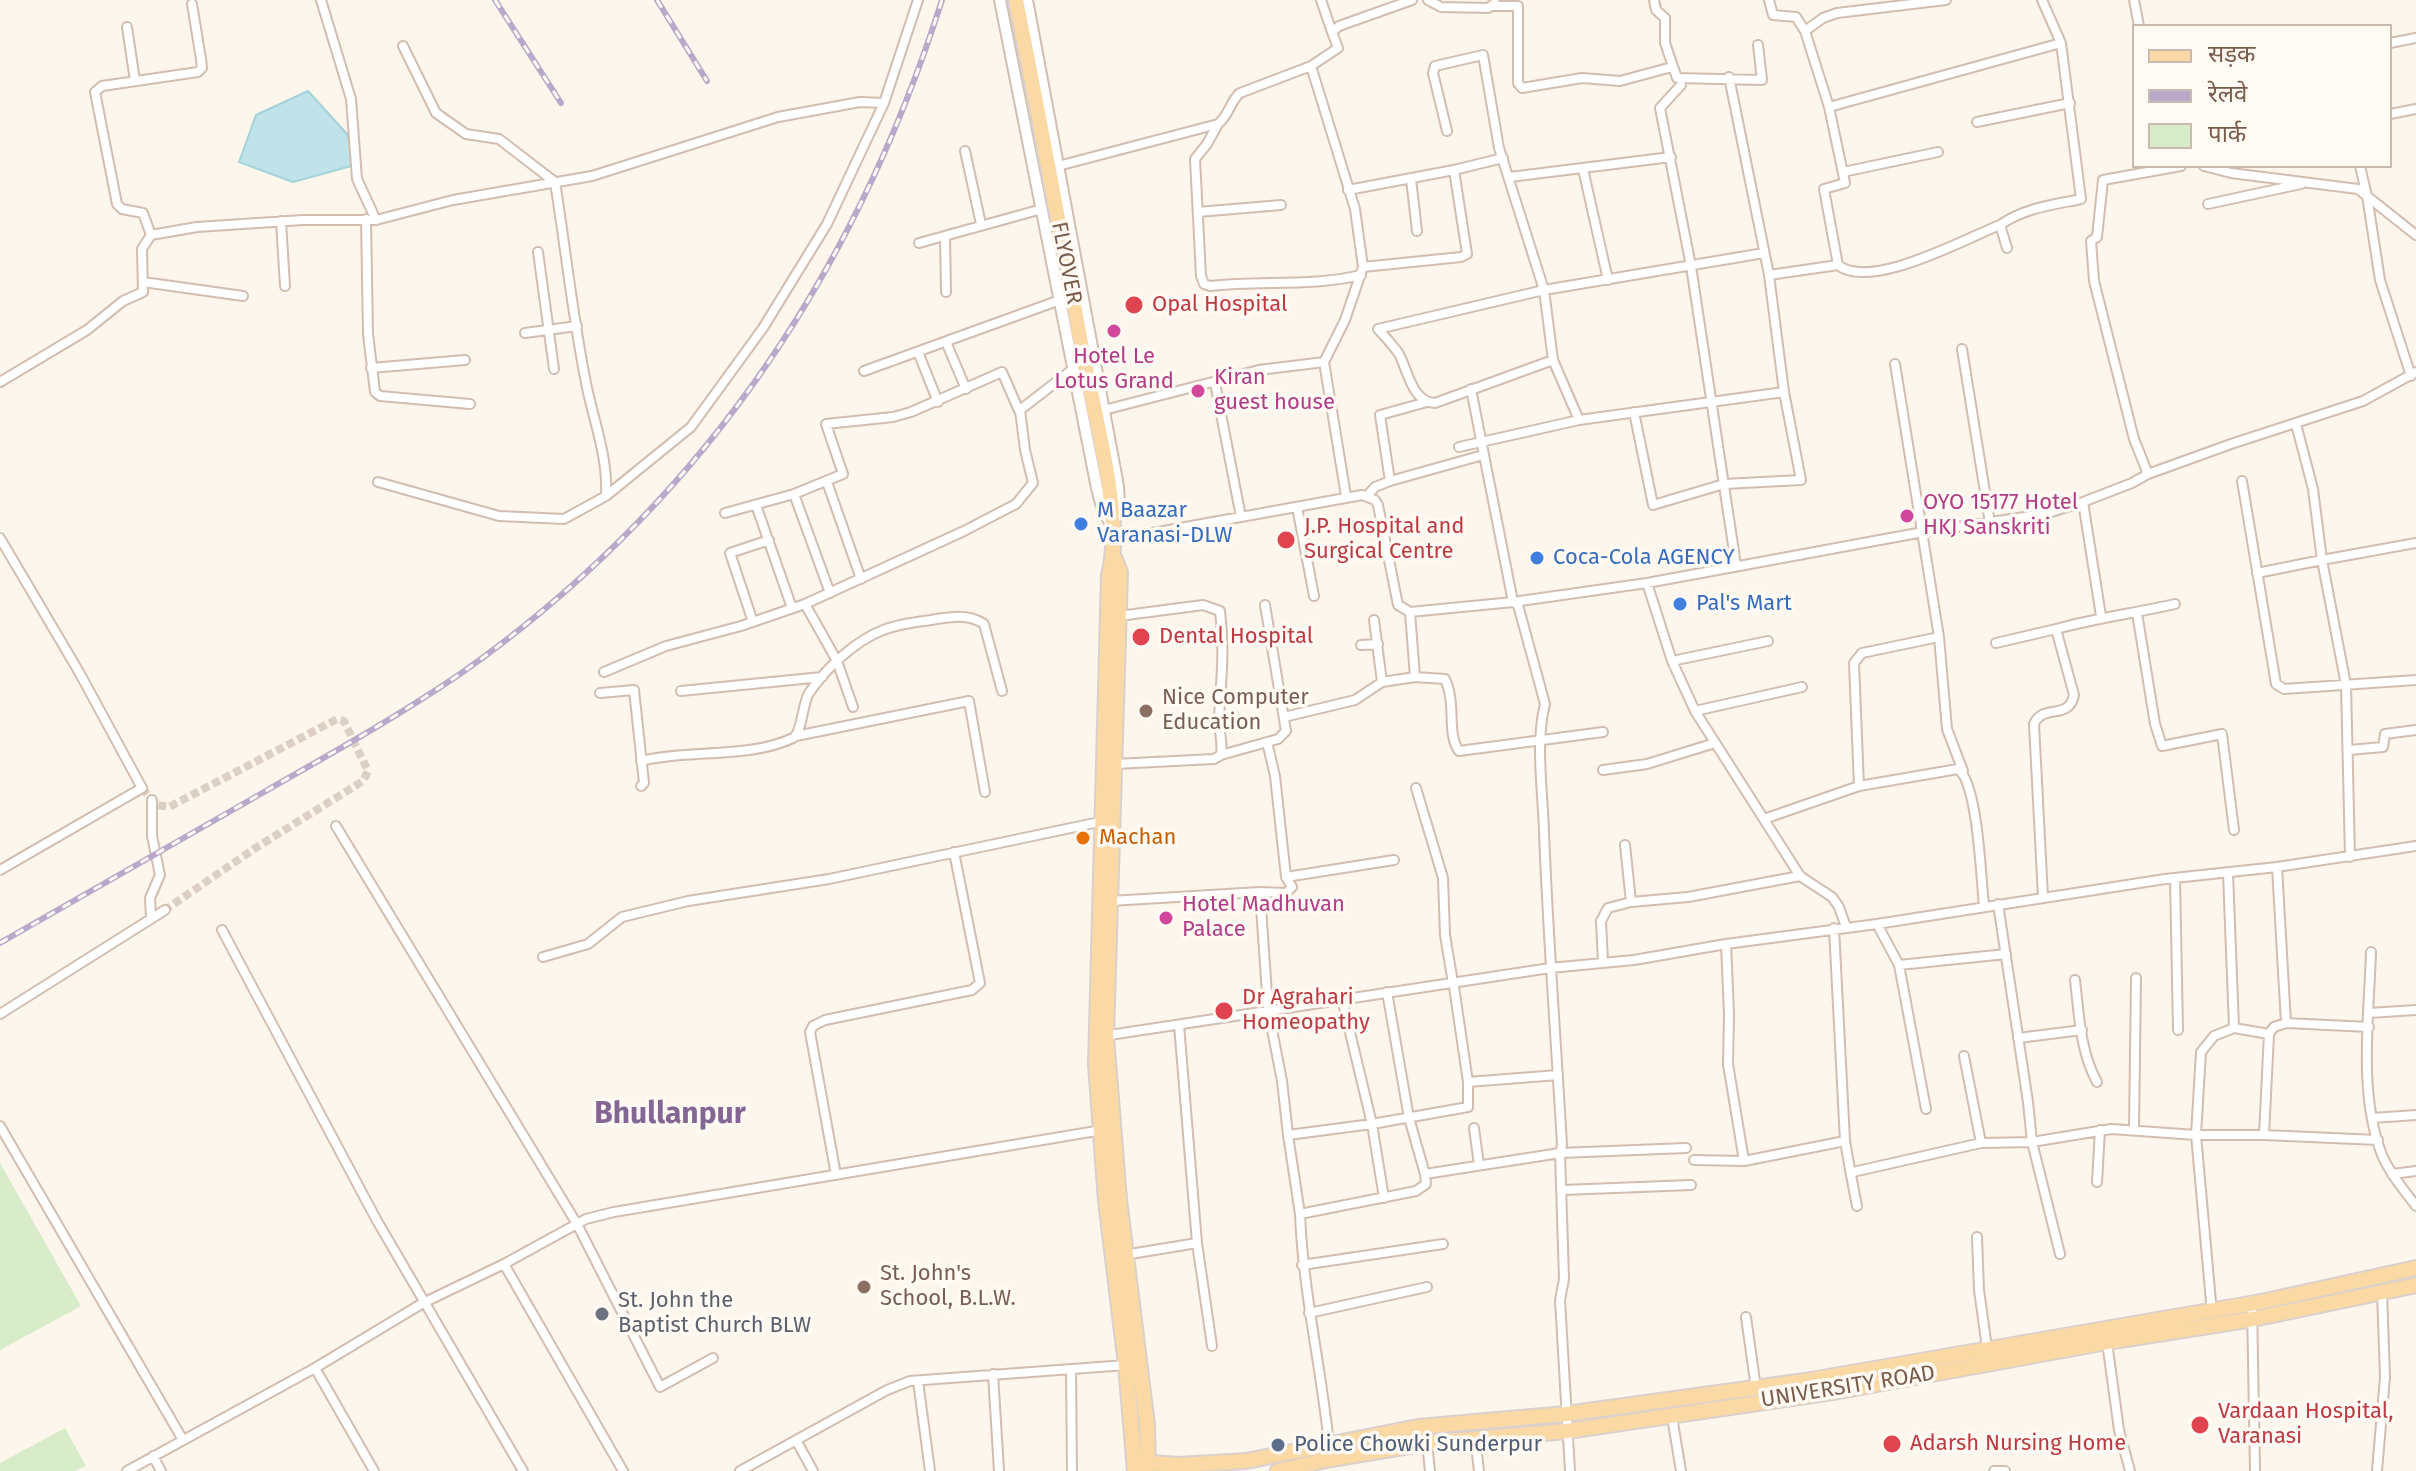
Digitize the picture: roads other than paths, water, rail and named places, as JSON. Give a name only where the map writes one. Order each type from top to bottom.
[{"type":"main road","name":"FLYOVER","points":[[1016,0],[1111,504],[1114,556]]},
{"type":"main road","points":[[1101,1036],[1110,901],[1108,821],[1115,764],[1120,572],[1114,556]]},
{"type":"main road","points":[[1114,556],[1109,575],[1108,821],[1101,1036],[1126,1365],[1142,1467]]},
{"type":"main road","points":[[1106,1130],[1143,1388],[1142,1467]]},
{"type":"main road","points":[[1142,1467],[1179,1468],[1246,1461],[1418,1427],[1566,1414],[1756,1388],[1987,1348],[2212,1318],[2252,1303],[2416,1268]]},
{"type":"main road","name":"UNIVERSITY ROAD","points":[[1278,1471],[1327,1465],[1427,1443],[1567,1431],[1839,1391],[2107,1342],[2212,1318],[2253,1319],[2416,1285]]},
{"type":"street","points":[[321,0],[351,99],[357,179],[371,220],[368,334],[373,389],[380,396],[470,404]]},
{"type":"street","points":[[378,482],[499,516],[564,519],[606,496],[691,427],[763,328],[827,224],[884,103],[918,0]]},
{"type":"street","points":[[1000,0],[1097,488],[1114,534]]},
{"type":"street","points":[[1027,0],[1118,486],[1119,503],[1114,534]]},
{"type":"street","points":[[1321,0],[1338,48],[1311,66],[1240,93],[1195,159],[1201,276],[1204,284],[1329,282],[1362,271],[1461,257],[1467,254],[1454,170]]},
{"type":"street","points":[[1332,32],[1339,26],[1412,0]]},
{"type":"street","points":[[1654,0],[1656,10],[1665,18],[1664,34],[1672,67],[1675,75],[1681,78],[1762,80],[1758,45]]},
{"type":"street","points":[[1769,0],[1773,15],[1796,17],[1805,31],[1829,107],[1845,183],[1824,189],[1838,265]]},
{"type":"street","points":[[1805,31],[1823,18],[1837,13],[1946,0]]},
{"type":"street","points":[[1769,275],[1838,265],[1855,274],[1880,271],[1926,258],[2024,211],[2081,199],[2061,43],[2042,0]]},
{"type":"street","points":[[2134,0],[2139,24]]},
{"type":"street","points":[[1432,1],[1441,7],[1488,8],[1495,3],[1518,6],[1518,83],[1522,88],[1582,78],[1620,81],[1672,67]]},
{"type":"street","points":[[151,235],[143,213],[122,209],[117,204],[95,92],[99,88],[135,81],[191,75],[202,68],[192,4]]},
{"type":"street","points":[[127,27],[135,81]]},
{"type":"street","points":[[2392,43],[2416,38]]},
{"type":"street","points":[[1829,107],[2061,43]]},
{"type":"street","points":[[403,46],[436,113],[466,134],[499,139],[555,182],[588,390],[607,474],[606,496]]},
{"type":"street","points":[[1447,131],[1433,73],[1435,66],[1483,55],[1503,158],[1544,290],[1553,360],[1579,420]]},
{"type":"street","points":[[1311,66],[1355,209],[1362,271],[1345,320],[1324,362],[1346,496]]},
{"type":"street","points":[[1634,412],[1653,505],[1724,484],[1801,480],[1784,392],[1769,275],[1729,77]]},
{"type":"street","points":[[1681,85],[1660,108],[1691,266],[1736,565]]},
{"type":"street","points":[[0,382],[87,330],[123,301],[143,292],[142,249],[144,241],[151,235],[197,227],[281,221],[371,220],[453,200],[592,176],[778,117],[860,102],[884,103]]},
{"type":"street","points":[[1977,122],[2070,103]]},
{"type":"street","points":[[2392,114],[2416,109]]},
{"type":"street","points":[[1058,166],[1218,124]]},
{"type":"street","points":[[965,151],[981,224]]},
{"type":"street","points":[[1843,172],[1938,152]]},
{"type":"street","points":[[1510,177],[1671,157]]},
{"type":"street","points":[[1348,190],[1503,158]]},
{"type":"street","points":[[2148,474],[2134,439],[2094,281],[2091,241],[2097,237],[2103,180],[2163,168]]},
{"type":"street","points":[[2212,168],[2358,189],[2416,235]]},
{"type":"street","points":[[1114,534],[1241,517],[1346,496],[1367,496],[1378,505],[1398,605],[1410,612],[1513,602],[1647,583],[1923,532],[2045,514],[2083,502],[2148,474],[2363,401],[2413,374],[2380,280],[2360,168]]},
{"type":"street","points":[[1583,169],[1608,280]]},
{"type":"street","points":[[1411,179],[1417,231]]},
{"type":"street","points":[[2208,204],[2308,182]]},
{"type":"street","points":[[1198,212],[1281,205]]},
{"type":"street","points":[[919,243],[1042,209]]},
{"type":"street","points":[[281,221],[285,286]]},
{"type":"street","points":[[2000,225],[2007,248]]},
{"type":"street","points":[[945,236],[946,292]]},
{"type":"street","points":[[538,252],[554,369]]},
{"type":"street","points":[[1427,402],[1419,395],[1399,354],[1378,329],[1544,290],[1764,253]]},
{"type":"street","points":[[143,282],[243,296]]},
{"type":"street","points":[[864,371],[1060,300]]},
{"type":"street","points":[[525,333],[577,326]]},
{"type":"street","points":[[946,342],[966,389]]},
{"type":"street","points":[[1962,349],[1990,523]]},
{"type":"street","points":[[918,352],[938,402]]},
{"type":"street","points":[[371,368],[465,360]]},
{"type":"street","points":[[1390,481],[1380,415],[1427,402],[1435,403],[1553,360]]},
{"type":"street","points":[[1104,410],[1259,370],[1324,362]]},
{"type":"street","points":[[1895,364],[1939,637],[1947,729],[1968,779],[1984,906]]},
{"type":"street","points":[[1020,413],[1024,405],[1073,369]]},
{"type":"street","points":[[604,672],[666,646],[805,604],[1016,504],[1033,483],[1020,413],[1002,372],[938,402],[893,417],[826,424],[843,474],[794,494],[725,513]]},
{"type":"street","points":[[1215,383],[1241,517]]},
{"type":"street","points":[[1471,389],[1513,602],[1518,605],[1545,704],[1541,740],[1550,968],[1562,1145],[1564,1279],[1560,1300],[1570,1471]]},
{"type":"street","points":[[1459,447],[1579,420],[1784,392]]},
{"type":"street","points":[[2296,424],[2313,489],[2322,560],[2346,685],[2350,857]]},
{"type":"street","points":[[1367,496],[1375,487],[1390,481],[1483,455]]},
{"type":"street","points":[[2242,481],[2276,684],[2284,689],[2416,680]]},
{"type":"street","points":[[827,482],[861,579]]},
{"type":"street","points":[[794,494],[830,593]]},
{"type":"street","points":[[2083,502],[2101,616]]},
{"type":"street","points":[[756,505],[792,608]]},
{"type":"street","points":[[1297,507],[1314,596]]},
{"type":"street","points":[[0,538],[79,672],[142,788],[0,870]]},
{"type":"street","points":[[753,622],[730,553],[769,540]]},
{"type":"street","points":[[2257,573],[2416,543]]},
{"type":"street","points":[[1647,583],[1672,661],[1695,711],[1800,876],[1832,897],[1846,927]]},
{"type":"street","points":[[805,604],[837,661],[853,707]]},
{"type":"street","points":[[1996,643],[2101,616],[2137,613],[2175,604]]},
{"type":"street","points":[[1119,616],[1203,605],[1220,611],[1224,646],[1219,716],[1221,755]]},
{"type":"street","points":[[1115,764],[1214,759],[1278,739],[1286,731],[1265,605]]},
{"type":"street","points":[[1410,612],[1415,677]]},
{"type":"street","points":[[2137,613],[2155,724],[2162,746],[2222,734],[2234,830]]},
{"type":"street","points":[[796,736],[805,700],[822,677],[837,661],[873,634],[893,626],[944,618],[974,619],[984,624],[1002,691]]},
{"type":"street","points":[[1374,620],[1382,682]]},
{"type":"street","points":[[2043,897],[2034,724],[2041,715],[2068,708],[2074,695],[2056,629]]},
{"type":"street","points":[[1859,786],[1856,658],[1862,653],[1939,637]]},
{"type":"street","points":[[1672,661],[1768,641]]},
{"type":"street","points":[[1361,645],[1378,644]]},
{"type":"street","points":[[681,691],[822,677]]},
{"type":"street","points":[[1284,717],[1355,700],[1382,682],[1415,677],[1445,679],[1453,695],[1453,742],[1459,751],[1603,732]]},
{"type":"street","points":[[1695,711],[1802,687]]},
{"type":"street","points":[[600,693],[634,690],[644,783],[641,786]]},
{"type":"street","points":[[641,761],[756,747],[969,701],[985,792]]},
{"type":"street","points":[[2349,750],[2383,747],[2385,734],[2416,730]]},
{"type":"street","points":[[1110,901],[1291,891],[1286,877],[1275,776],[1267,742]]},
{"type":"street","points":[[1603,770],[1647,764],[1715,743]]},
{"type":"street","points":[[1764,819],[1859,786],[1958,769],[1963,771]]},
{"type":"street","points":[[1288,1135],[1468,1107],[1468,1082],[1445,935],[1443,878],[1416,788]]},
{"type":"street","points":[[151,919],[150,898],[160,875],[152,836],[152,800]]},
{"type":"street","points":[[543,957],[588,944],[622,917],[688,901],[829,879],[1108,821]]},
{"type":"street","points":[[336,826],[577,1224],[660,1387],[713,1358]]},
{"type":"street","points":[[1625,845],[1631,902]]},
{"type":"street","points":[[1101,1036],[1550,968],[1634,960],[2043,897],[2416,846]]},
{"type":"street","points":[[836,1175],[810,1032],[813,1026],[825,1020],[972,990],[980,983],[954,852]]},
{"type":"street","points":[[1286,877],[1394,860]]},
{"type":"street","points":[[2277,867],[2286,1023]]},
{"type":"street","points":[[2228,873],[2234,1028]]},
{"type":"street","points":[[1603,962],[1601,921],[1608,908],[1800,876]]},
{"type":"street","points":[[2175,878],[2178,1030]]},
{"type":"street","points":[[1260,892],[1268,1009],[1282,1081],[1300,1214],[1302,1265],[1323,1383],[1329,1444]]},
{"type":"street","points":[[1998,904],[2032,1142],[2060,1254]]},
{"type":"street","points":[[0,1014],[165,910]]},
{"type":"street","points":[[1877,924],[1899,965],[1926,1109]]},
{"type":"street","points":[[1834,928],[1845,1141],[1857,1206]]},
{"type":"street","points":[[222,930],[423,1303],[523,1471]]},
{"type":"street","points":[[1726,944],[1728,1064],[1744,1161]]},
{"type":"street","points":[[2371,952],[2367,1100],[2392,1174],[2416,1206]]},
{"type":"street","points":[[1899,965],[2006,954]]},
{"type":"street","points":[[2134,1130],[2136,978]]},
{"type":"street","points":[[2075,980],[2082,1030],[2091,1070],[2097,1082]]},
{"type":"street","points":[[1300,1214],[1422,1189],[1426,1184],[1409,1118],[1387,992]]},
{"type":"street","points":[[1342,999],[1372,1124],[1384,1198]]},
{"type":"street","points":[[2369,1013],[2416,1010]]},
{"type":"street","points":[[2264,1135],[2269,1034],[2274,1027],[2286,1023],[2369,1027]]},
{"type":"street","points":[[1179,1025],[1197,1243],[1212,1346]]},
{"type":"street","points":[[2212,1318],[2196,1135],[2201,1052],[2214,1036],[2234,1028],[2269,1034]]},
{"type":"street","points":[[2018,1038],[2082,1030]]},
{"type":"street","points":[[1964,1056],[1981,1143]]},
{"type":"street","points":[[1468,1082],[1558,1075]]},
{"type":"street","points":[[2372,1118],[2416,1115]]},
{"type":"street","points":[[0,1126],[183,1440]]},
{"type":"street","points":[[1474,1128],[1479,1165]]},
{"type":"street","points":[[127,1471],[315,1368],[423,1303],[577,1224],[614,1212],[1106,1130]]},
{"type":"street","points":[[1850,1170],[1857,1172],[1981,1143],[2032,1142],[2100,1130],[2378,1140]]},
{"type":"street","points":[[2097,1182],[2100,1130]]},
{"type":"street","points":[[1694,1160],[1744,1161],[1845,1141]]},
{"type":"street","points":[[1425,1174],[1560,1153],[1686,1148]]},
{"type":"street","points":[[2392,1174],[2416,1171]]},
{"type":"street","points":[[1563,1190],[1691,1185]]},
{"type":"street","points":[[1977,1237],[1979,1290],[1987,1348]]},
{"type":"street","points":[[1124,1255],[1197,1243]]},
{"type":"street","points":[[1302,1265],[1443,1244]]},
{"type":"street","points":[[504,1264],[623,1471]]},
{"type":"street","points":[[1309,1313],[1427,1287]]},
{"type":"street","points":[[2377,1471],[2385,1377],[2382,1292]]},
{"type":"street","points":[[2252,1303],[2255,1471]]},
{"type":"street","points":[[1746,1317],[1756,1388]]},
{"type":"street","points":[[2107,1342],[2119,1430],[2130,1471]]},
{"type":"street","points":[[740,1471],[887,1390],[910,1381],[1126,1365]]},
{"type":"street","points":[[315,1368],[374,1471]]},
{"type":"street","points":[[1071,1370],[1072,1471]]},
{"type":"street","points":[[993,1374],[999,1471]]},
{"type":"street","points":[[918,1381],[930,1471]]},
{"type":"street","points":[[1672,1417],[1681,1471]]},
{"type":"street","points":[[1475,1437],[1479,1471]]},
{"type":"street","points":[[796,1440],[813,1471]]},
{"type":"street","points":[[1427,1443],[1430,1471]]},
{"type":"street","points":[[153,1456],[161,1471]]},
{"type":"street","points":[[1994,1471],[2005,1471]]},
{"type":"water","points":[[308,91],[347,134],[355,165],[293,182],[239,162],[256,115]]},
{"type":"tunnel","points":[[142,788],[157,805],[169,807],[337,719],[344,721],[368,771],[363,781],[254,849],[165,910]]},
{"type":"railway","points":[[495,0],[561,103]]},
{"type":"railway","points":[[657,0],[707,81]]},
{"type":"railway","points":[[0,943],[436,690],[546,608],[624,537],[694,460],[758,378],[814,291],[863,199],[906,102],[942,0]]},
{"type":"place","name":"Opal Hospital","points":[[1134,305]]},
{"type":"place","name":"Hotel Le Lotus Grand","points":[[1114,331]]},
{"type":"place","name":"Kiran guest house","points":[[1198,391]]},
{"type":"place","name":"OYO 15177 Hotel HKJ Sanskriti","points":[[1907,516]]},
{"type":"place","name":"M Baazar Varanasi-DLW","points":[[1081,524]]},
{"type":"place","name":"J.P. Hospital and Surgical Centre","points":[[1286,540]]},
{"type":"place","name":"Coca-Cola AGENCY","points":[[1537,558]]},
{"type":"place","name":"Pal's Mart","points":[[1680,604]]},
{"type":"place","name":"Dental Hospital","points":[[1141,637]]},
{"type":"place","name":"Nice Computer Education","points":[[1146,711]]},
{"type":"place","name":"Machan","points":[[1083,838]]},
{"type":"place","name":"Hotel Madhuvan Palace","points":[[1166,918]]},
{"type":"place","name":"Dr Agrahari Homeopathy","points":[[1224,1011]]},
{"type":"place","name":"St. John's School, B.L.W.","points":[[864,1287]]},
{"type":"place","name":"St. John the Baptist Church BLW","points":[[602,1314]]},
{"type":"place","name":"Vardaan Hospital, Varanasi","points":[[2200,1425]]},
{"type":"place","name":"Adarsh Nursing Home","points":[[1892,1444]]},
{"type":"place","name":"Police Chowki Sunderpur","points":[[1278,1445]]},
{"type":"district","name":"Bhullanpur","points":[[670,1115]]}]
